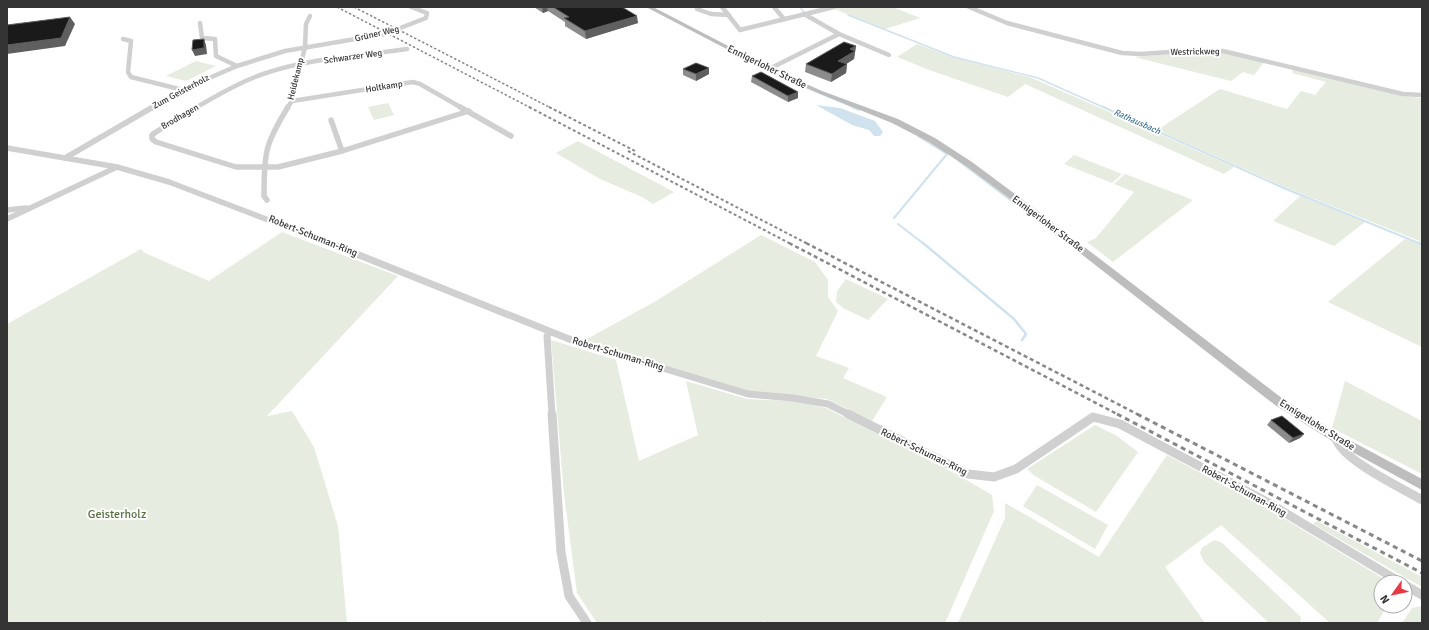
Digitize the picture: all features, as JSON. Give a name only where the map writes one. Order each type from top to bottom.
[{"type":"main road","name":"Ennigerloher Straße","points":[[649,7],[768,69],[820,92],[895,121],[954,154],[1020,202],[1279,402],[1336,438],[1422,485]]},
{"type":"street","name":"Grüner Weg","points":[[304,47],[385,34],[426,18],[427,13],[411,7]]},
{"type":"street","points":[[722,7],[740,30],[834,7]]},
{"type":"street","points":[[774,7],[784,19]]},
{"type":"street","name":"Westrickweg","points":[[969,7],[1008,23],[1117,52],[1137,54],[1193,50],[1223,51],[1403,94],[1422,95]]},
{"type":"street","points":[[697,8],[711,14],[729,15]]},
{"type":"street","points":[[804,14],[839,34],[889,55]]},
{"type":"street","name":"Heidekamp","points":[[267,200],[264,196],[264,168],[268,142],[292,101],[304,47],[306,29],[310,16]]},
{"type":"street","points":[[200,23],[202,38],[215,39],[216,56],[237,66]]},
{"type":"street","points":[[768,69],[839,34]]},
{"type":"street","points":[[123,39],[131,40],[128,72],[131,77],[183,90]]},
{"type":"street","name":"Zum Geisterholz","points":[[65,158],[183,90],[237,66],[266,56],[304,47]]},
{"type":"street","name":"Schwarzer Weg","points":[[299,65],[407,49]]},
{"type":"street","name":"Brodhagen","points":[[264,168],[236,167],[156,142],[152,139],[152,135],[236,86],[267,73],[299,65]]},
{"type":"street","name":"Holtkamp","points":[[292,101],[413,82],[420,84],[511,136]]},
{"type":"street","points":[[264,168],[293,164],[342,151],[469,111]]},
{"type":"street","points":[[331,120],[342,151]]},
{"type":"street","name":"Robert-Schuman-Ring","points":[[7,148],[117,167],[169,182],[260,216],[550,332],[748,394],[793,398],[828,404],[968,474],[994,477],[1016,469],[1093,417],[1120,424],[1267,502],[1387,574]]},
{"type":"street","points":[[7,219],[117,167]]},
{"type":"street","points":[[7,210],[32,207]]},
{"type":"street","points":[[550,332],[547,336],[561,552],[569,596],[587,623]]},
{"type":"street","points":[[1336,438],[1336,443],[1350,458],[1422,500]]},
{"type":"street","points":[[1413,590],[1422,595]]},
{"type":"green space","points":[[840,7],[893,7],[920,18],[885,29],[834,9]]},
{"type":"green space","points":[[917,44],[953,57],[1032,78],[1234,167],[1224,174],[1025,84],[1008,97],[932,71],[897,57]]},
{"type":"green space","points":[[1196,52],[1224,53],[1265,61],[1254,75],[1243,72],[1231,81],[1134,57]]},
{"type":"green space","points":[[196,61],[216,66],[186,81],[166,76]]},
{"type":"green space","points":[[1294,68],[1404,96],[1422,98],[1422,242],[1287,188],[1157,130],[1220,89],[1287,109],[1301,91],[1315,95],[1326,82],[1292,73]]},
{"type":"green space","points":[[388,103],[394,115],[374,120],[368,107]]},
{"type":"green space","points":[[578,141],[674,192],[653,204],[642,197],[600,179],[556,153]]},
{"type":"green space","points":[[1074,155],[1122,174],[1112,183],[1064,164]]},
{"type":"green space","points":[[1125,174],[1193,200],[1113,262],[1087,242],[1096,238],[1134,192],[1114,184]]},
{"type":"green space","points":[[1300,196],[1365,222],[1334,246],[1273,221]]},
{"type":"green space","name":"Geisterholz","points":[[282,232],[398,276],[267,416],[292,411],[314,447],[338,526],[347,623],[7,623],[7,324],[141,249],[145,253],[209,281]]},
{"type":"green space","points":[[761,235],[815,262],[828,280],[828,297],[838,311],[816,356],[849,368],[843,378],[887,397],[872,421],[827,399],[748,391],[585,340],[656,301]]},
{"type":"green space","points":[[1405,239],[1422,245],[1422,347],[1328,302]]},
{"type":"green space","points":[[846,279],[888,299],[868,320],[843,308],[836,302],[837,291]]},
{"type":"green space","points":[[551,340],[616,360],[639,461],[698,435],[686,381],[747,399],[794,401],[826,408],[956,474],[992,495],[994,511],[945,623],[768,623],[764,621],[762,623],[597,623],[577,593],[564,494]]},
{"type":"green space","points":[[1345,381],[1422,421],[1422,474],[1332,428]]},
{"type":"green space","points":[[1095,425],[1117,436],[1138,452],[1096,512],[1035,476],[1027,469]]},
{"type":"green space","points":[[1167,455],[1270,510],[1376,574],[1373,574],[1373,614],[1382,614],[1377,623],[1330,623],[1221,525],[1165,567],[1205,623],[958,623],[1005,518],[1005,503],[1099,557]]},
{"type":"green space","points":[[1037,485],[1108,525],[1095,549],[1023,506]]},
{"type":"green space","points":[[1317,521],[1422,577],[1422,587],[1413,582],[1413,574],[1400,574],[1313,524]]},
{"type":"green space","points":[[1214,540],[1221,542],[1301,617],[1300,623],[1269,623],[1204,562],[1200,553],[1202,548]]},
{"type":"green space","points":[[1422,606],[1422,623],[1402,623],[1408,614],[1413,614],[1413,608]]},
{"type":"water","points":[[816,105],[840,108],[875,121],[883,132],[880,136],[874,136],[869,130],[852,125]]},
{"type":"building","points":[[553,7],[622,7],[637,16],[585,31],[564,18],[569,17]]},
{"type":"building","points":[[70,17],[61,38],[7,45],[7,25]]},
{"type":"building","points":[[204,39],[204,48],[192,50],[193,40]]},
{"type":"building","points":[[844,42],[856,46],[850,49],[855,51],[838,61],[847,64],[832,74],[806,64]]},
{"type":"building","points":[[696,63],[709,68],[696,74],[683,69]]},
{"type":"building","points":[[761,72],[798,92],[788,96],[752,76]]},
{"type":"building","points":[[1282,416],[1304,434],[1293,438],[1271,420]]},
{"type":"waterway","name":"Rathausbach","points":[[800,7],[804,12]]},
{"type":"waterway","name":"Rathausbach","points":[[848,15],[954,57],[1038,78],[1105,108]]},
{"type":"waterway","points":[[771,73],[855,108]]},
{"type":"waterway","points":[[852,107],[859,110]]},
{"type":"waterway","name":"Rathausbach","points":[[1103,107],[1286,189],[1421,244]]},
{"type":"waterway","points":[[894,218],[947,154],[918,136]]},
{"type":"waterway","points":[[955,158],[1059,237]]},
{"type":"waterway","points":[[898,224],[924,244]]},
{"type":"waterway","points":[[923,243],[1014,319],[1026,334],[1022,340]]},
{"type":"railway","points":[[337,7],[531,108]]},
{"type":"railway","points":[[354,7],[551,108]]},
{"type":"railway","points":[[529,107],[791,244]]},
{"type":"railway","points":[[549,107],[635,151]]},
{"type":"railway","points":[[628,151],[808,244]]},
{"type":"railway","points":[[789,243],[1119,415]]},
{"type":"railway","points":[[806,243],[1139,415]]},
{"type":"railway","points":[[1117,414],[1422,573]]},
{"type":"railway","points":[[1137,414],[1422,561]]}]
